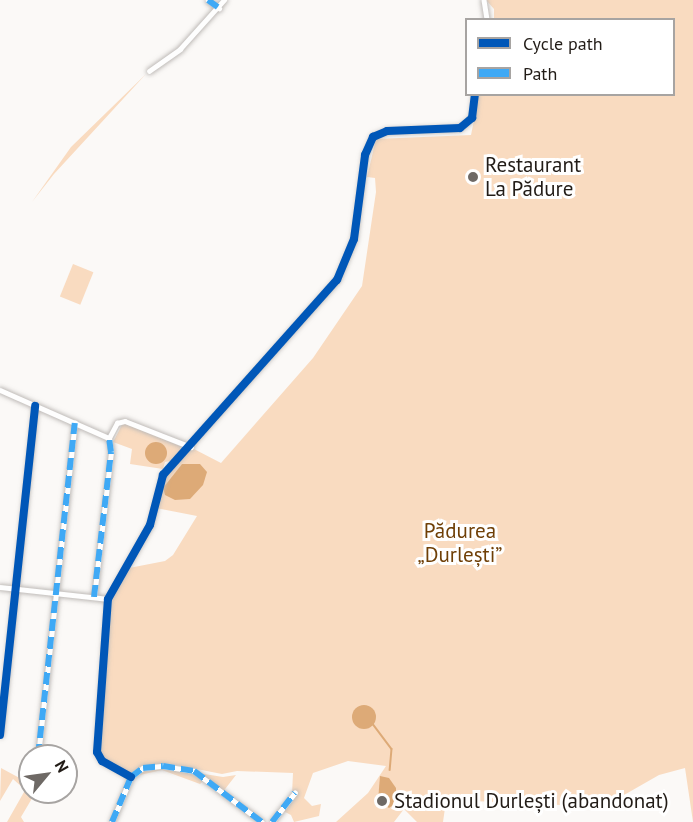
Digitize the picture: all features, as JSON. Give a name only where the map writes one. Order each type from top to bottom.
[{"type":"street","points":[[208,0],[219,8]]},
{"type":"street","points":[[149,71],[176,52],[224,0]]},
{"type":"street","points":[[484,0],[487,18]]},
{"type":"street","points":[[132,777],[102,761],[97,752],[108,599],[150,525],[165,471],[191,447],[337,280],[354,239],[365,155],[373,137],[387,131],[460,128],[471,118],[475,96]]},
{"type":"street","points":[[0,390],[109,438]]},
{"type":"street","points":[[0,735],[35,406]]},
{"type":"street","points":[[94,597],[111,452],[109,438],[123,420],[191,447]]},
{"type":"street","points":[[39,744],[75,423]]},
{"type":"street","points":[[0,587],[108,599]]},
{"type":"street","points":[[112,822],[132,777],[143,768],[194,771],[262,822]]},
{"type":"street","points":[[272,822],[295,794]]},
{"type":"green space","name":"Pădurea „Durlești”","points":[[486,0],[693,0],[693,822],[685,768],[659,775],[603,807],[601,801],[581,806],[454,800],[445,808],[443,822],[417,822],[404,809],[394,822],[336,822],[368,793],[386,766],[348,761],[313,773],[304,798],[312,806],[321,804],[319,816],[294,822],[291,815],[281,810],[292,794],[293,773],[237,771],[222,774],[166,763],[141,766],[131,773],[103,759],[100,755],[112,597],[129,568],[165,561],[173,555],[197,516],[156,508],[168,470],[192,448],[221,463],[313,358],[362,286],[376,192],[375,178],[367,177],[376,139],[471,135],[479,96],[675,96],[675,18],[494,18],[494,9]]},
{"type":"green space","points":[[146,74],[54,174],[32,202],[71,147]]},
{"type":"green space","points":[[73,264],[93,272],[80,305],[60,296]]},
{"type":"green space","points":[[123,423],[180,446],[181,451],[175,460],[165,462],[163,469],[130,464],[132,449],[113,442]]},
{"type":"green space","points":[[164,767],[187,771],[203,781],[200,784],[162,770],[135,776],[143,770]]},
{"type":"green space","points":[[1,768],[18,777],[18,784],[13,779],[0,801]]},
{"type":"green space","points":[[198,773],[223,777],[236,775],[222,793]]},
{"type":"green space","points":[[18,803],[29,804],[21,817],[24,822],[7,822]]},
{"type":"shaded area","points":[[156,442],[164,445],[167,453],[164,461],[156,464],[148,461],[145,453],[148,445]]},
{"type":"shaded area","points":[[182,464],[200,464],[207,472],[203,485],[190,499],[175,500],[165,495],[163,488]]},
{"type":"shaded area","points":[[364,705],[372,709],[376,717],[372,725],[364,729],[356,725],[352,717],[356,709]]},
{"type":"shaded area","points":[[380,776],[389,778],[396,788],[396,803],[389,808],[378,801]]},
{"type":"waterway","points":[[373,724],[392,749],[390,770]]},
{"type":"marked path","points":[[208,0],[219,8]]},
{"type":"marked path","points":[[39,744],[75,423]]},
{"type":"marked path","points":[[94,597],[111,452],[109,438]]},
{"type":"marked path","points":[[112,822],[131,777],[143,768],[163,766],[194,771],[262,822]]},
{"type":"marked path","points":[[272,822],[295,793]]},
{"type":"cycle path","points":[[131,777],[102,761],[97,752],[108,599],[150,525],[163,475],[337,280],[354,239],[365,155],[373,137],[387,131],[460,128],[472,118],[475,96]]},
{"type":"cycle path","points":[[0,735],[35,406]]},
{"type":"place","name":"Restaurant La Pădure","points":[[473,177]]},
{"type":"place","name":"Stadionul Durlești (abandonat)","points":[[382,801]]}]
